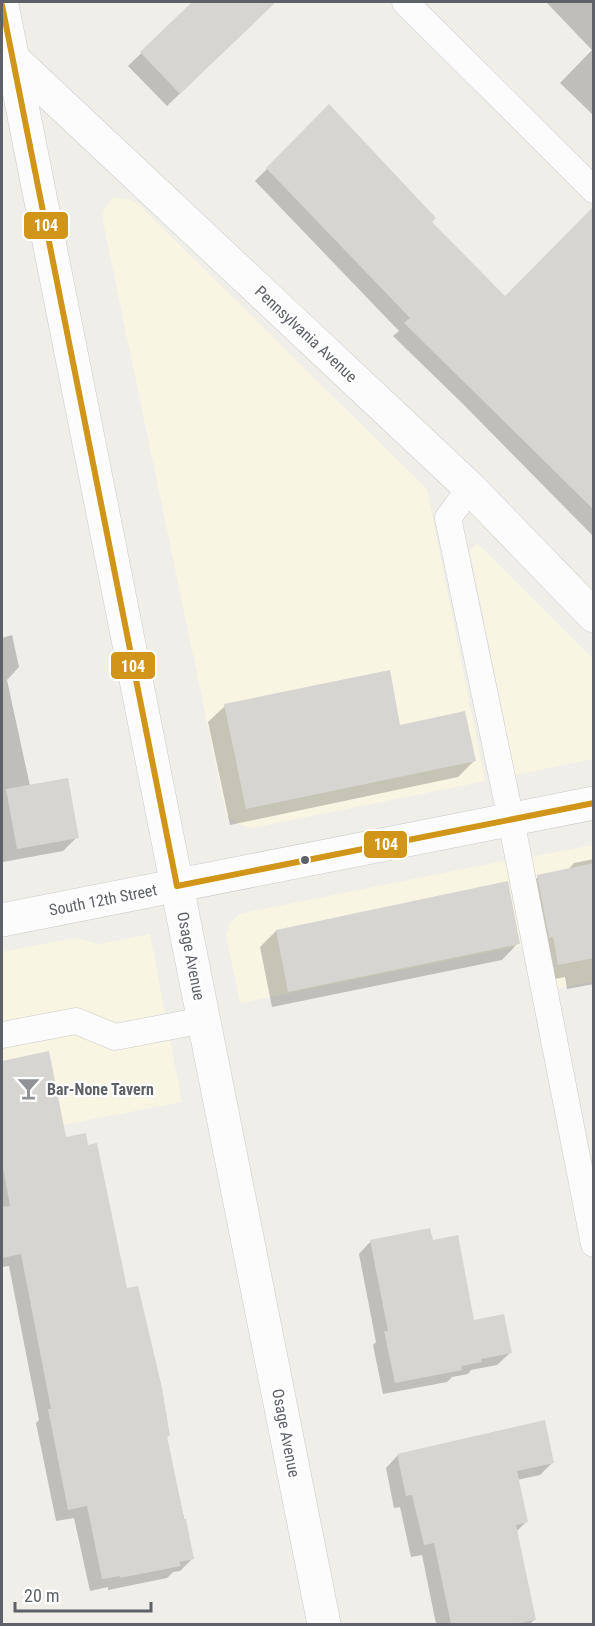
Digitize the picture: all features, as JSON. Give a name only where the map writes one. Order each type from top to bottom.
[{"type":"street","name":"Osage Avenue","points":[[2,5],[324,1624]]},
{"type":"street","name":"Pennsylvania Avenue","points":[[12,58],[470,488],[594,616]]},
{"type":"street","name":"South 12th Street","points":[[2,920],[594,803]]},
{"type":"lane","points":[[405,2],[594,190]]},
{"type":"lane","points":[[470,488],[448,518],[511,820],[594,1244]]},
{"type":"lane","points":[[2,1035],[76,1021],[115,1037],[204,1020]]},
{"type":"shaded area","points":[[116,198],[138,204],[427,489],[485,781],[251,828],[237,824],[226,814],[103,222],[106,206],[111,199]]},
{"type":"shaded area","points":[[477,543],[593,659],[593,759],[515,775],[470,551]]},
{"type":"shaded area","points":[[593,845],[593,982],[554,989],[527,858]]},
{"type":"shaded area","points":[[509,860],[525,945],[240,1003],[226,935],[230,923],[239,914]]},
{"type":"shaded area","points":[[150,934],[182,1102],[2,1137],[2,952],[74,938],[99,944]]},
{"type":"building","points":[[192,2],[276,2],[180,94],[140,52]]},
{"type":"building","points":[[329,104],[436,218],[432,222],[505,296],[594,206],[594,510],[404,323],[410,318],[266,168]]},
{"type":"building","points":[[390,670],[400,725],[465,711],[476,761],[246,809],[224,704]]},
{"type":"building","points":[[68,778],[79,838],[17,849],[6,789]]},
{"type":"building","points":[[594,863],[594,958],[558,965],[553,937],[549,938],[537,875]]},
{"type":"building","points":[[508,881],[520,944],[288,992],[276,930]]},
{"type":"building","points":[[49,1051],[66,1137],[86,1133],[88,1145],[97,1143],[127,1288],[138,1286],[162,1388],[170,1436],[167,1436],[194,1559],[179,1562],[181,1566],[120,1578],[120,1576],[102,1579],[87,1506],[68,1510],[21,1254],[2,1258],[2,1207],[10,1206],[2,1163],[2,1061]]},
{"type":"building","points":[[430,1228],[433,1240],[458,1235],[474,1320],[504,1314],[512,1353],[481,1359],[482,1362],[461,1366],[462,1370],[395,1383],[384,1331],[388,1331],[370,1240]]},
{"type":"building","points":[[545,1420],[554,1463],[517,1471],[528,1522],[516,1525],[536,1620],[514,1624],[451,1624],[434,1543],[424,1545],[412,1495],[406,1496],[397,1454]]},
{"type":"transit line","name":"104","points":[[2,5],[177,886]]},
{"type":"transit line","name":"104","points":[[177,886],[594,803]]},
{"type":"place","name":"Bar-None Tavern","points":[[29,1089]]}]
